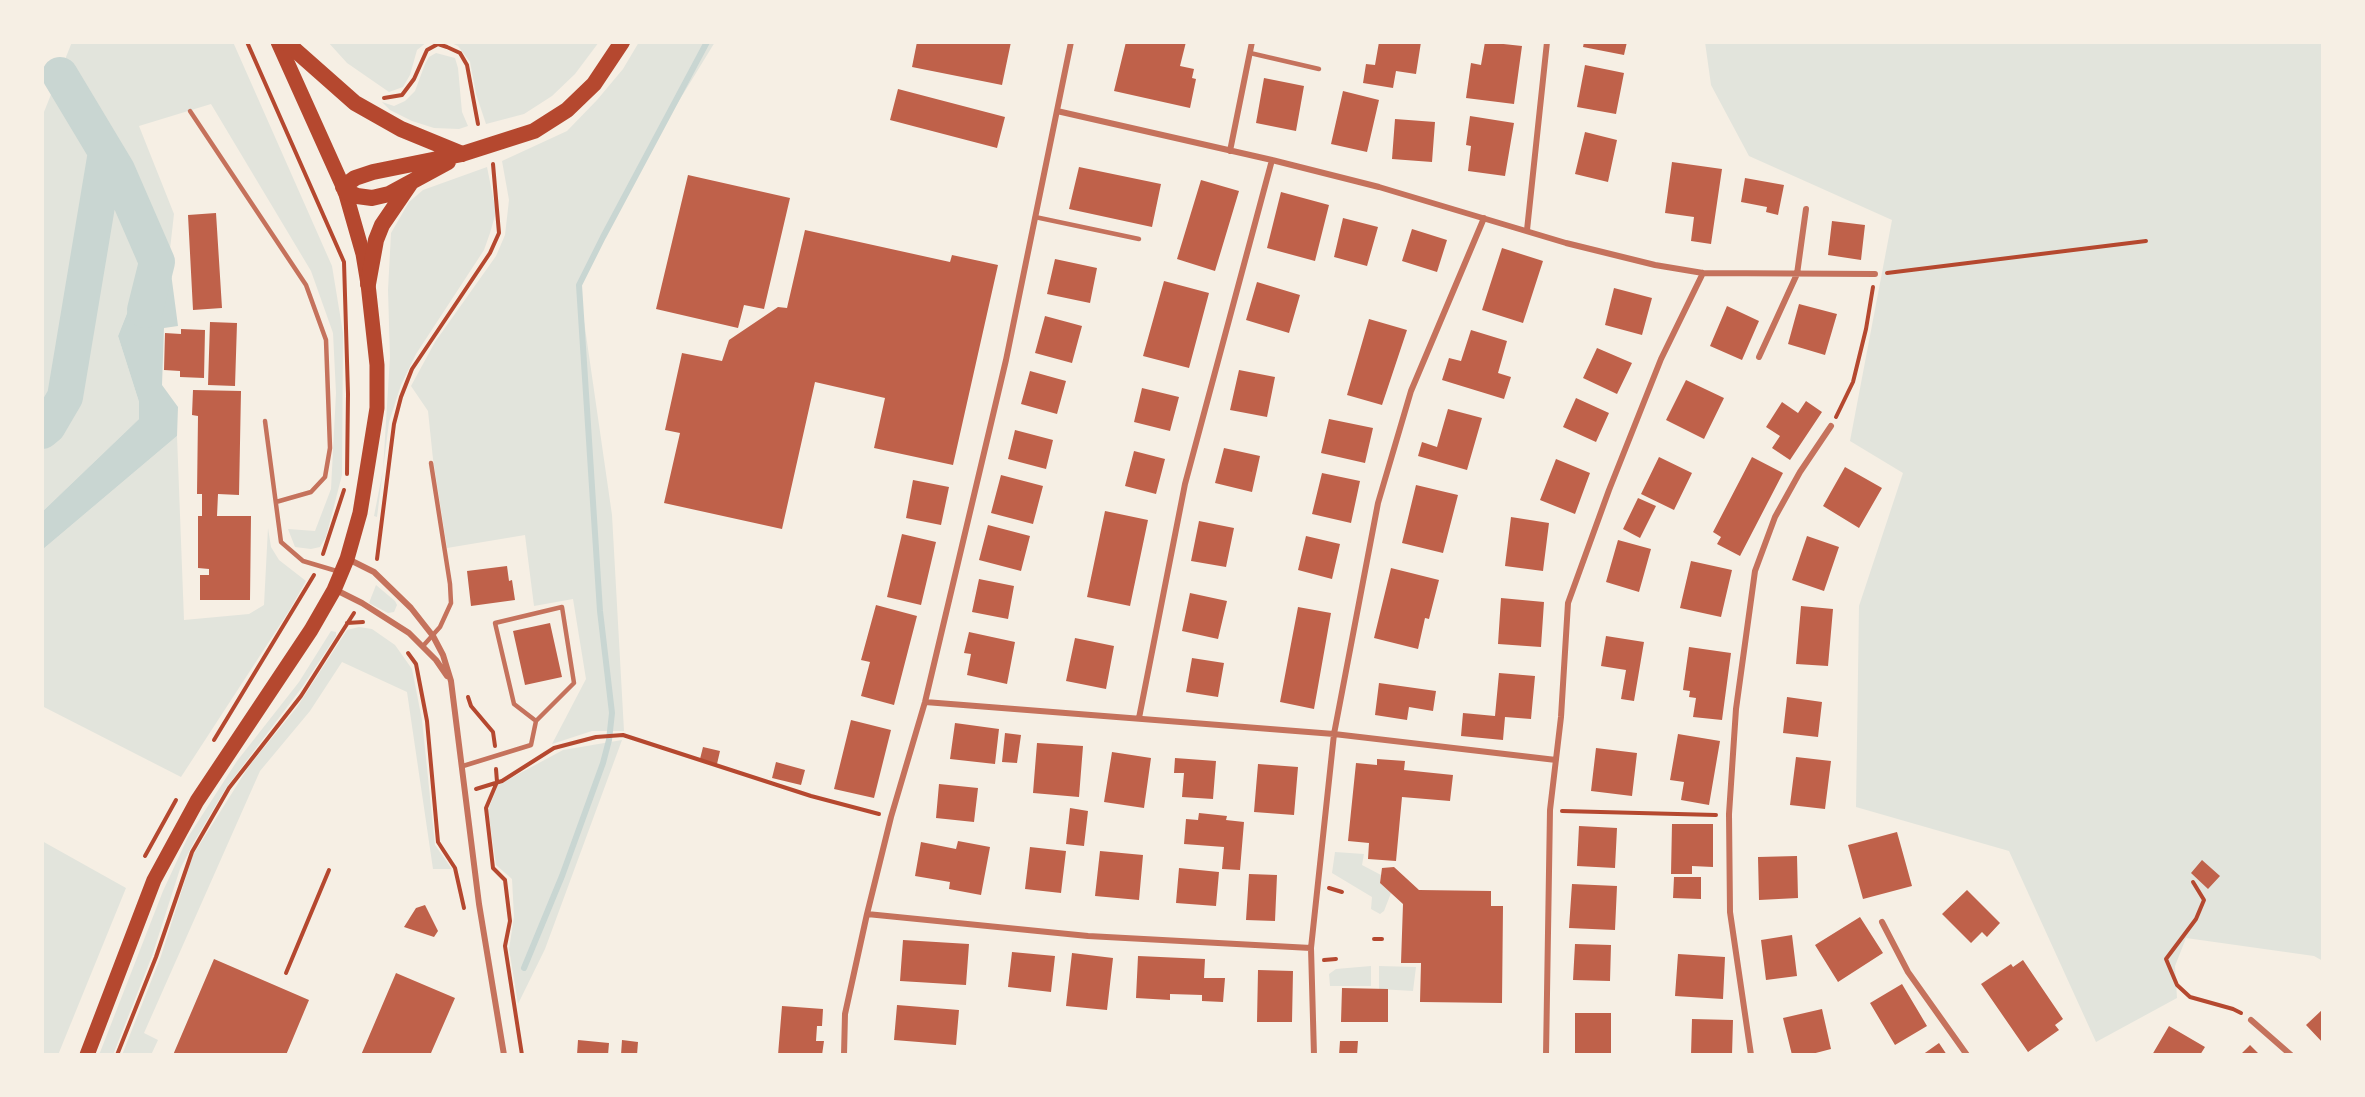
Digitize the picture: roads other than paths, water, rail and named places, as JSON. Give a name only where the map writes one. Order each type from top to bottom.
[{"type":"highway","points":[[286,42],[355,103],[401,129],[462,154]]},
{"type":"highway","points":[[462,154],[389,194],[372,198],[344,189],[355,178],[373,172],[462,154],[534,131],[567,110],[594,84],[622,42]]},
{"type":"highway","points":[[368,284],[376,240],[382,225],[411,182]]},
{"type":"main road","points":[[87,1055],[160,870],[197,801],[311,630],[334,590],[345,566],[360,513],[377,408],[373,312],[363,254],[344,189],[278,42]]},
{"type":"street","points":[[844,1055],[845,1014],[867,914],[891,818],[925,702],[1006,360],[1071,42]]},
{"type":"street","points":[[1230,151],[1252,42]]},
{"type":"street","points":[[1527,230],[1547,42]]},
{"type":"street","points":[[1057,111],[1379,187],[1608,255],[1655,265],[1703,273],[1875,273]]},
{"type":"street","points":[[1139,718],[1185,484],[1272,160]]},
{"type":"street","points":[[1759,357],[1797,274],[1806,209]]},
{"type":"street","points":[[1314,1055],[1311,948],[1334,734],[1378,504],[1411,392],[1484,218]]},
{"type":"street","points":[[1546,1055],[1550,810],[1568,603],[1609,490],[1661,359],[1703,273]]},
{"type":"street","points":[[1751,1055],[1730,912],[1729,814],[1736,709],[1755,571],[1775,517],[1800,472],[1831,426]]},
{"type":"street","points":[[345,566],[374,572],[411,608],[433,636],[443,655],[451,681],[482,927],[504,1055]]},
{"type":"street","points":[[334,590],[362,603],[409,633],[423,646],[451,681]]},
{"type":"street","points":[[925,702],[1334,734],[1556,760]]},
{"type":"street","points":[[867,914],[1088,936],[1311,948]]},
{"type":"street","points":[[1882,921],[1908,972],[1967,1055]]},
{"type":"street","points":[[2251,1020],[2291,1055]]},
{"type":"lane","points":[[1250,53],[1319,69]]},
{"type":"lane","points":[[190,111],[306,285],[326,340],[330,448],[325,477],[311,492],[276,502]]},
{"type":"lane","points":[[1035,218],[1139,239]]},
{"type":"lane","points":[[264,422],[281,542],[303,561],[345,566]]},
{"type":"lane","points":[[423,646],[440,627],[451,603],[431,463]]},
{"type":"lane","points":[[463,766],[531,745],[536,721],[574,683],[562,607],[495,623],[514,704],[536,721]]},
{"type":"waterway","points":[[524,968],[562,876],[603,763],[609,740],[612,713],[600,611],[579,285],[707,42]]},
{"type":"waterway","points":[[60,75],[117,170],[157,262],[145,310]]},
{"type":"waterway","points":[[42,431],[48,426],[65,397],[106,152]]}]
